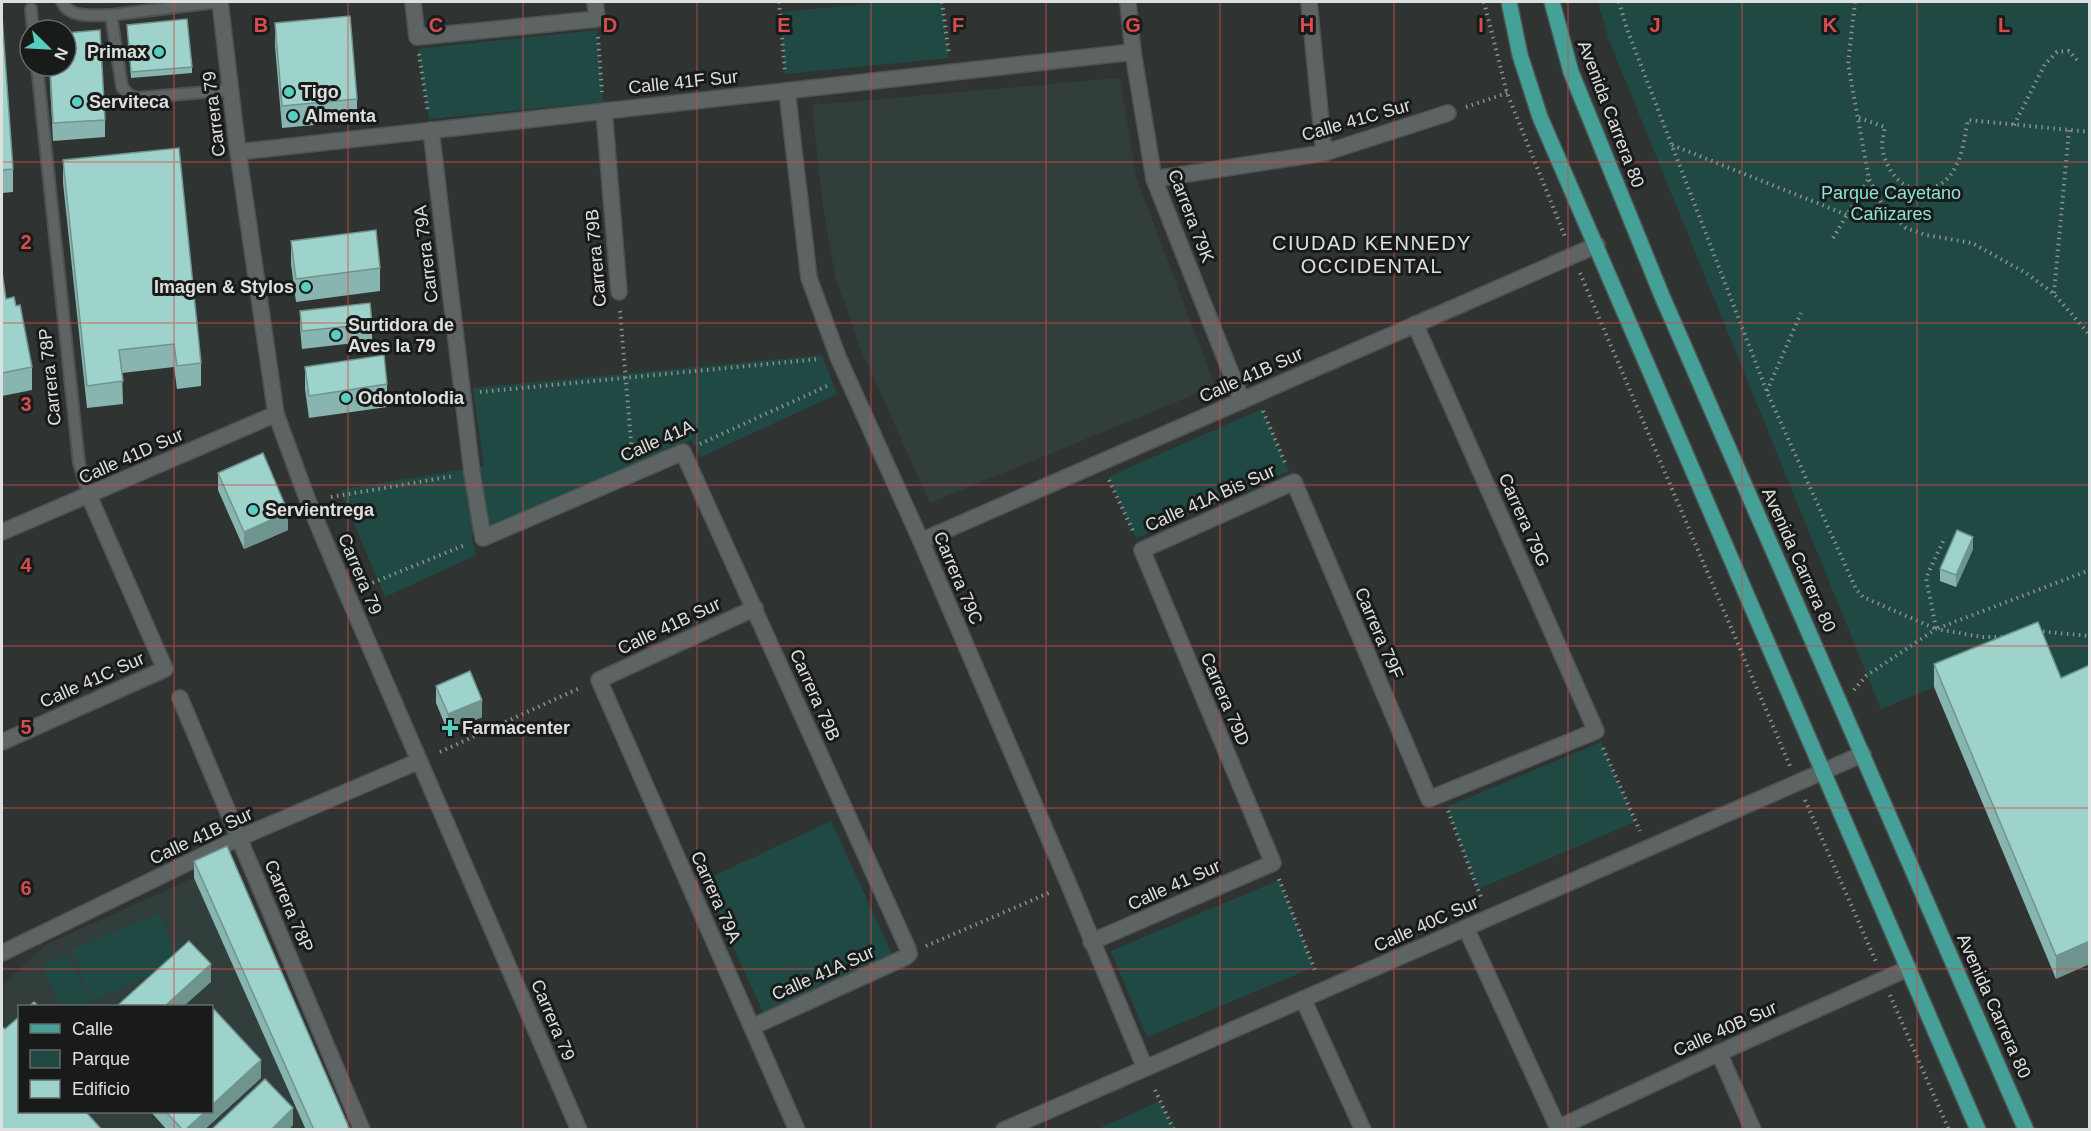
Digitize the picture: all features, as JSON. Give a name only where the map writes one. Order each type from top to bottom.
[{"type":"main road","points":[[1509,2],[1529,86],[1540,117],[1978,1130]]},
{"type":"main road","name":"Avenida Carrera 80","points":[[1552,2],[1571,72],[1640,242],[2026,1130]]},
{"type":"street","name":"Carrera 79","points":[[219,2],[276,414],[308,501],[579,1130]]},
{"type":"street","points":[[413,2],[417,37],[597,19],[595,2]]},
{"type":"street","name":"Carrera 79K","points":[[1128,2],[1133,52],[1154,179],[1249,398]]},
{"type":"street","points":[[1309,2],[1324,153]]},
{"type":"street","name":"Calle 41F Sur","points":[[238,152],[1133,52]]},
{"type":"street","name":"Carrera 79C","points":[[787,91],[809,278],[846,377],[921,541],[1145,1068]]},
{"type":"street","name":"Carrera 79B","points":[[604,111],[619,292]]},
{"type":"street","name":"Calle 41C Sur","points":[[1154,179],[1324,153],[1448,113]]},
{"type":"street","name":"Carrera 79A","points":[[431,130],[472,473],[483,538]]},
{"type":"street","name":"Calle 41B Sur","points":[[921,541],[1597,245]]},
{"type":"street","name":"Carrera 79G","points":[[1416,324],[1596,731]]},
{"type":"street","name":"Calle 41D Sur","points":[[2,532],[276,414]]},
{"type":"street","name":"Carrera 79B","points":[[683,452],[909,954]]},
{"type":"street","name":"Calle 41A","points":[[483,538],[683,452]]},
{"type":"street","name":"Calle 41A Bis Sur","points":[[1142,550],[1294,482]]},
{"type":"street","name":"Carrera 79F","points":[[1294,482],[1435,796]]},
{"type":"street","name":"Carrera 78P","points":[[89,496],[165,669]]},
{"type":"street","name":"Carrera 79D","points":[[1142,550],[1273,863]]},
{"type":"street","name":"Calle 41B Sur","points":[[599,680],[754,609]]},
{"type":"street","name":"Calle 41C Sur","points":[[2,742],[165,669]]},
{"type":"street","name":"Carrera 79A","points":[[599,680],[797,1130]]},
{"type":"street","name":"Carrera 78P","points":[[180,698],[362,1130]]},
{"type":"street","points":[[1435,796],[1596,731]]},
{"type":"street","name":"Calle 40C Sur","points":[[1004,1130],[1863,754]]},
{"type":"street","name":"Calle 41B Sur","points":[[2,953],[239,838],[419,761]]},
{"type":"street","name":"Calle 41 Sur","points":[[1091,942],[1273,863]]},
{"type":"street","points":[[1466,928],[1558,1129]]},
{"type":"street","name":"Calle 41A Sur","points":[[752,1027],[909,954]]},
{"type":"street","name":"Calle 40B Sur","points":[[1558,1129],[1719,1053],[1909,968]]},
{"type":"street","points":[[1303,999],[1363,1130]]},
{"type":"street","points":[[1719,1053],[1753,1130]]},
{"type":"lane","points":[[63,2],[69,11],[75,14],[111,15],[153,6],[219,2]]},
{"type":"lane","points":[[31,9],[32,18]]},
{"type":"lane","points":[[111,15],[122,87],[129,95],[136,98],[230,90]]},
{"type":"lane","name":"Carrera 78P","points":[[38,78],[79,463],[89,496]]},
{"type":"path","points":[[779,2],[787,91]]},
{"type":"path","points":[[942,2],[951,72]]},
{"type":"path","points":[[1484,2],[1508,93],[1539,176],[1785,753]]},
{"type":"path","points":[[1619,2],[1767,392],[1856,589],[1863,597],[1936,629],[1983,637],[2007,637]]},
{"type":"path","points":[[1855,2],[1848,64],[1869,179],[1882,204],[1906,228],[1926,235],[1972,243],[2026,273],[2054,294],[2090,335]]},
{"type":"path","points":[[597,19],[604,111]]},
{"type":"path","points":[[417,37],[431,130]]},
{"type":"path","points":[[2014,125],[2045,64],[2056,52],[2069,51],[2077,60]]},
{"type":"path","points":[[1448,113],[1529,86]]},
{"type":"path","points":[[1858,117],[1885,127],[1882,146],[1891,170],[1900,183],[1917,190],[1932,189],[1946,179],[1955,167],[1961,153],[1968,120],[2090,132]]},
{"type":"path","points":[[2054,294],[2068,130]]},
{"type":"path","points":[[1671,144],[1847,215]]},
{"type":"path","points":[[1833,238],[1869,179]]},
{"type":"path","name":"Carrera 79B","points":[[619,292],[633,473]]},
{"type":"path","points":[[1767,392],[1801,313]]},
{"type":"path","points":[[463,394],[838,357]]},
{"type":"path","name":"Calle 41A","points":[[683,452],[846,377]]},
{"type":"path","points":[[1249,398],[1294,482]]},
{"type":"path","points":[[1101,463],[1142,550]]},
{"type":"path","points":[[331,497],[472,473]]},
{"type":"path","points":[[1936,629],[1926,578],[1945,537]]},
{"type":"path","points":[[367,585],[483,538]]},
{"type":"path","points":[[1841,705],[1866,676],[1936,629],[2090,570]]},
{"type":"path","points":[[2028,633],[2039,630],[2090,636]]},
{"type":"path","points":[[440,752],[599,680]]},
{"type":"path","points":[[1596,731],[1640,831]]},
{"type":"path","points":[[1435,796],[1482,900]]},
{"type":"path","points":[[1273,863],[1317,973]]},
{"type":"path","points":[[909,954],[1069,885]]},
{"type":"path","points":[[1155,1090],[1174,1130]]},
{"type":"shaded area","points":[[1120,78],[1136,177],[1215,386],[930,503],[861,350],[835,276],[822,199],[812,105]]},
{"type":"shaded area","points":[[227,863],[343,1129],[2,1129],[2,988],[47,944]]},
{"type":"green space","points":[[886,2],[942,2],[949,58],[785,74],[780,12]]},
{"type":"green space","name":"Parque Cayetano Cañizares","points":[[1598,2],[2089,2],[2089,688],[1934,687],[1881,709],[1609,40]]},
{"type":"green space","points":[[597,30],[603,102],[429,119],[418,49]]},
{"type":"green space","points":[[822,355],[837,394],[701,457],[692,440],[471,534],[476,555],[385,597],[340,490],[484,466],[473,388]]},
{"type":"green space","points":[[1262,409],[1289,471],[1136,538],[1108,477]]},
{"type":"green space","points":[[1601,742],[1635,822],[1478,889],[1447,807]]},
{"type":"green space","points":[[831,821],[892,954],[764,1014],[703,881]]},
{"type":"green space","points":[[1279,880],[1314,967],[1147,1037],[1111,951]]},
{"type":"green space","points":[[159,913],[179,963],[92,1001],[71,950]]},
{"type":"green space","points":[[68,954],[92,1005],[61,1005],[42,966]]},
{"type":"green space","points":[[1160,1101],[1174,1129],[1098,1129]]},
{"type":"building","points":[[2,16],[13,169],[2,170]]},
{"type":"building","points":[[350,16],[357,99],[282,106],[275,23]]},
{"type":"building","name":"Primax","points":[[187,19],[192,67],[131,72],[127,25]]},
{"type":"building","name":"Serviteca","points":[[100,30],[105,120],[53,123],[51,78],[78,78],[78,32]]},
{"type":"building","points":[[179,148],[201,363],[177,366],[174,344],[119,350],[123,381],[87,386],[63,160]]},
{"type":"building","points":[[376,230],[380,268],[296,279],[291,241]]},
{"type":"building","points":[[2,272],[6,299],[14,297],[16,306],[20,305],[32,367],[2,373]]},
{"type":"building","points":[[370,303],[372,324],[302,331],[300,311]]},
{"type":"building","points":[[384,355],[387,384],[309,396],[305,367]]},
{"type":"building","name":"Servientrega","points":[[263,453],[288,512],[244,532],[218,473]]},
{"type":"building","points":[[1957,530],[1973,537],[1956,575],[1940,569]]},
{"type":"building","points":[[2038,622],[2061,678],[2090,665],[2090,941],[2056,956],[1934,664]]},
{"type":"building","points":[[470,671],[482,700],[448,714],[436,686]]},
{"type":"building","points":[[227,846],[350,1130],[314,1130],[194,861]]},
{"type":"building","points":[[189,941],[211,964],[166,1005],[118,1005]]},
{"type":"building","points":[[213,1008],[261,1060],[213,1104]]},
{"type":"building","points":[[18,1018],[18,1113],[87,1113],[102,1130],[2,1130],[2,1027],[5,1029]]},
{"type":"building","points":[[265,1079],[293,1108],[271,1130],[211,1130]]},
{"type":"building","points":[[167,1113],[204,1113],[185,1130]]},
{"type":"place","name":"Primax","points":[[159,52]]},
{"type":"place","name":"Tigo","points":[[289,92]]},
{"type":"place","name":"Serviteca","points":[[77,102]]},
{"type":"place","name":"Almenta","points":[[293,116]]},
{"type":"place","name":"Imagen & Stylos","points":[[306,287]]},
{"type":"place","name":"Surtidora de Aves la 79","points":[[336,335]]},
{"type":"place","name":"Odontolodia","points":[[346,398]]},
{"type":"place","name":"Servientrega","points":[[253,510]]},
{"type":"place","name":"Farmacenter","points":[[450,728]]},
{"type":"district","name":"CIUDAD KENNEDY OCCIDENTAL","points":[[1372,254]]}]
